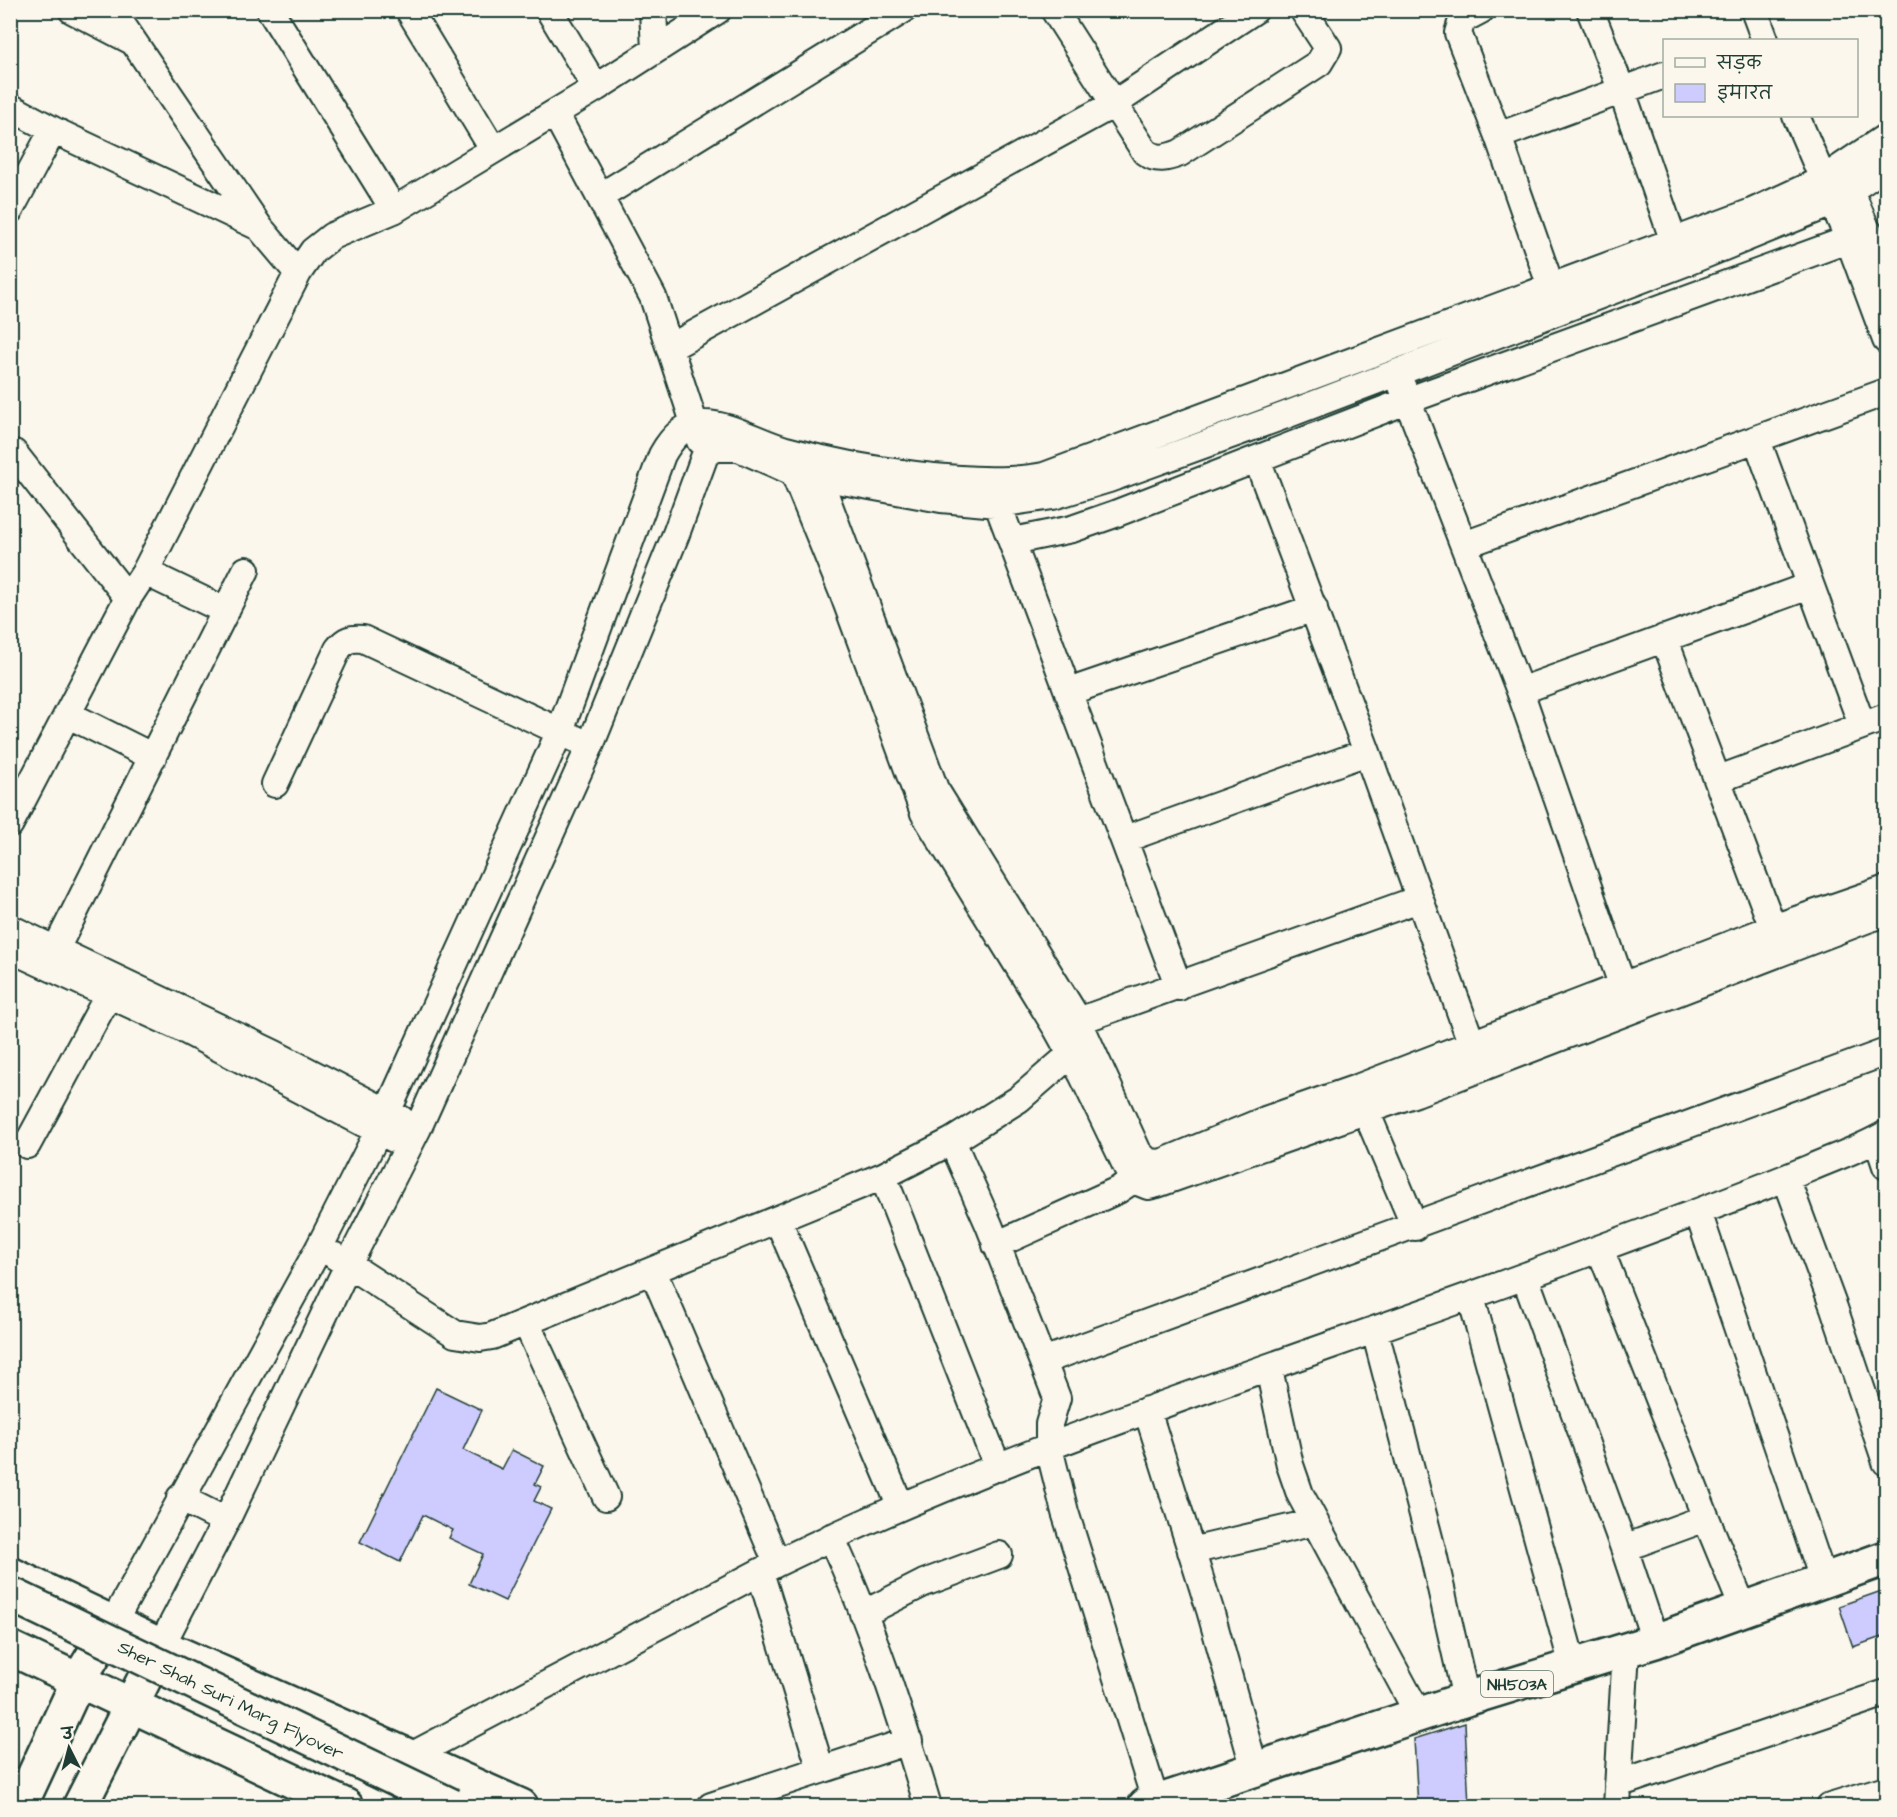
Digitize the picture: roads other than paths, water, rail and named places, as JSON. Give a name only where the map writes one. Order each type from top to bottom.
[{"type":"main road","name":"NH503A","points":[[1151,1805],[1466,1700],[1641,1645],[1887,1558]]},
{"type":"main road","points":[[10,1574],[161,1646],[521,1806]]},
{"type":"main road","name":"Sher Shah Suri Marg Flyover","points":[[10,1594],[452,1806]]},
{"type":"main road","name":"Sher Shah Suri Marg Flyover","points":[[10,1617],[404,1806]]},
{"type":"main road","points":[[20,1806],[78,1681],[113,1623]]},
{"type":"main road","points":[[80,1806],[161,1646]]},
{"type":"main road","points":[[10,1648],[346,1806]]},
{"type":"street","points":[[72,10],[136,44]]},
{"type":"street","points":[[112,10],[260,228],[298,273]]},
{"type":"street","points":[[270,10],[394,210]]},
{"type":"street","points":[[409,10],[494,149]]},
{"type":"street","points":[[549,10],[596,88]]},
{"type":"street","points":[[653,10],[655,50]]},
{"type":"street","points":[[10,824],[69,715],[128,598],[145,572],[298,273],[313,251],[332,236],[394,210],[596,88],[718,10]]},
{"type":"street","points":[[601,196],[903,10]]},
{"type":"street","points":[[1054,10],[1112,105],[1145,152],[1152,157],[1162,159],[1180,153],[1319,63],[1326,55],[1326,43],[1303,10]]},
{"type":"street","points":[[671,347],[1112,105],[1255,10]]},
{"type":"street","points":[[1481,10],[1462,20],[1458,33],[1498,136],[1551,287]]},
{"type":"street","points":[[1590,10],[1622,91],[1674,242]]},
{"type":"street","points":[[1754,10],[1762,39]]},
{"type":"street","points":[[1498,136],[1663,76]]},
{"type":"street","points":[[10,107],[53,130],[260,228]]},
{"type":"street","points":[[555,113],[601,196],[652,297],[671,347],[705,455]]},
{"type":"street","points":[[1797,117],[1836,186],[1859,236],[1887,340]]},
{"type":"street","points":[[10,210],[53,130]]},
{"type":"street","points":[[161,1646],[226,1521],[349,1263],[412,1138],[590,746],[676,534],[705,455],[715,448],[739,448],[914,495],[993,493],[1053,496],[1109,479],[1687,262],[1836,186],[1883,152]]},
{"type":"street","points":[[993,493],[1023,480],[1068,469],[1385,347],[1752,212],[1836,186]]},
{"type":"street","points":[[1859,236],[1887,275]]},
{"type":"street","points":[[1013,541],[1072,529],[1409,400],[1859,236]]},
{"type":"street","points":[[1385,347],[1409,400],[1520,691],[1631,1010]]},
{"type":"street","points":[[1464,544],[1887,392]]},
{"type":"street","points":[[113,1623],[319,1248],[383,1121],[560,732],[662,455],[672,439],[694,425],[713,425],[802,464],[935,789],[1068,1025],[1138,1170]]},
{"type":"street","points":[[1757,440],[1862,725]]},
{"type":"street","points":[[14,453],[128,598]]},
{"type":"street","points":[[1257,459],[1367,752],[1471,1042]]},
{"type":"street","points":[[993,493],[1013,541],[1179,987]]},
{"type":"street","points":[[56,949],[246,570]]},
{"type":"street","points":[[145,572],[226,611]]},
{"type":"street","points":[[1520,691],[1809,586]]},
{"type":"street","points":[[1068,692],[1314,608]]},
{"type":"street","points":[[275,784],[338,649],[352,638],[363,639],[590,746]]},
{"type":"street","points":[[1664,638],[1719,779],[1773,928]]},
{"type":"street","points":[[69,715],[153,757]]},
{"type":"street","points":[[1719,779],[1887,717]]},
{"type":"street","points":[[1125,839],[1367,752]]},
{"type":"street","points":[[996,1245],[1082,1208],[1138,1170],[1773,928],[1887,889]]},
{"type":"street","points":[[1068,1025],[1419,899]]},
{"type":"street","points":[[1068,1025],[1071,1054],[1148,1186],[1366,1111],[1887,912]]},
{"type":"street","points":[[10,928],[56,949],[177,1026],[383,1121],[412,1138]]},
{"type":"street","points":[[10,949],[113,986]]},
{"type":"street","points":[[27,1145],[113,986]]},
{"type":"street","points":[[1044,1361],[1415,1227],[1887,1052]]},
{"type":"street","points":[[319,1248],[349,1263],[455,1334],[480,1338],[653,1271],[883,1176],[952,1141],[1019,1099],[1071,1054]]},
{"type":"street","points":[[1357,1088],[1415,1227]]},
{"type":"street","points":[[409,1756],[769,1568],[900,1505],[1147,1410],[1269,1369],[1600,1249],[1786,1178],[1882,1136],[1887,1166]]},
{"type":"street","points":[[952,1141],[1044,1361],[1057,1398],[1049,1424],[1049,1448],[1065,1512],[1151,1805]]},
{"type":"street","points":[[883,1176],[998,1468]]},
{"type":"street","points":[[1786,1178],[1887,1462]]},
{"type":"street","points":[[1698,1212],[1823,1579]]},
{"type":"street","points":[[778,1220],[900,1505]]},
{"type":"street","points":[[1600,1249],[1743,1608]]},
{"type":"street","points":[[653,1271],[769,1568],[821,1770]]},
{"type":"street","points":[[1525,1277],[1624,1548],[1641,1645],[1618,1795],[1887,1693]]},
{"type":"street","points":[[1471,1297],[1573,1666]]},
{"type":"street","points":[[526,1322],[606,1497]]},
{"type":"street","points":[[1375,1331],[1433,1554],[1466,1700]]},
{"type":"street","points":[[1269,1369],[1293,1478],[1314,1522],[1420,1717]]},
{"type":"street","points":[[1147,1410],[1255,1770]]},
{"type":"street","points":[[180,1498],[226,1521]]},
{"type":"street","points":[[1624,1548],[1706,1518]]},
{"type":"street","points":[[1191,1551],[1314,1522]]},
{"type":"street","points":[[831,1537],[863,1614],[909,1742],[928,1806]]},
{"type":"street","points":[[863,1614],[924,1582],[999,1555]]},
{"type":"street","points":[[711,1806],[909,1742]]},
{"type":"street","points":[[1830,1806],[1887,1789]]}]
